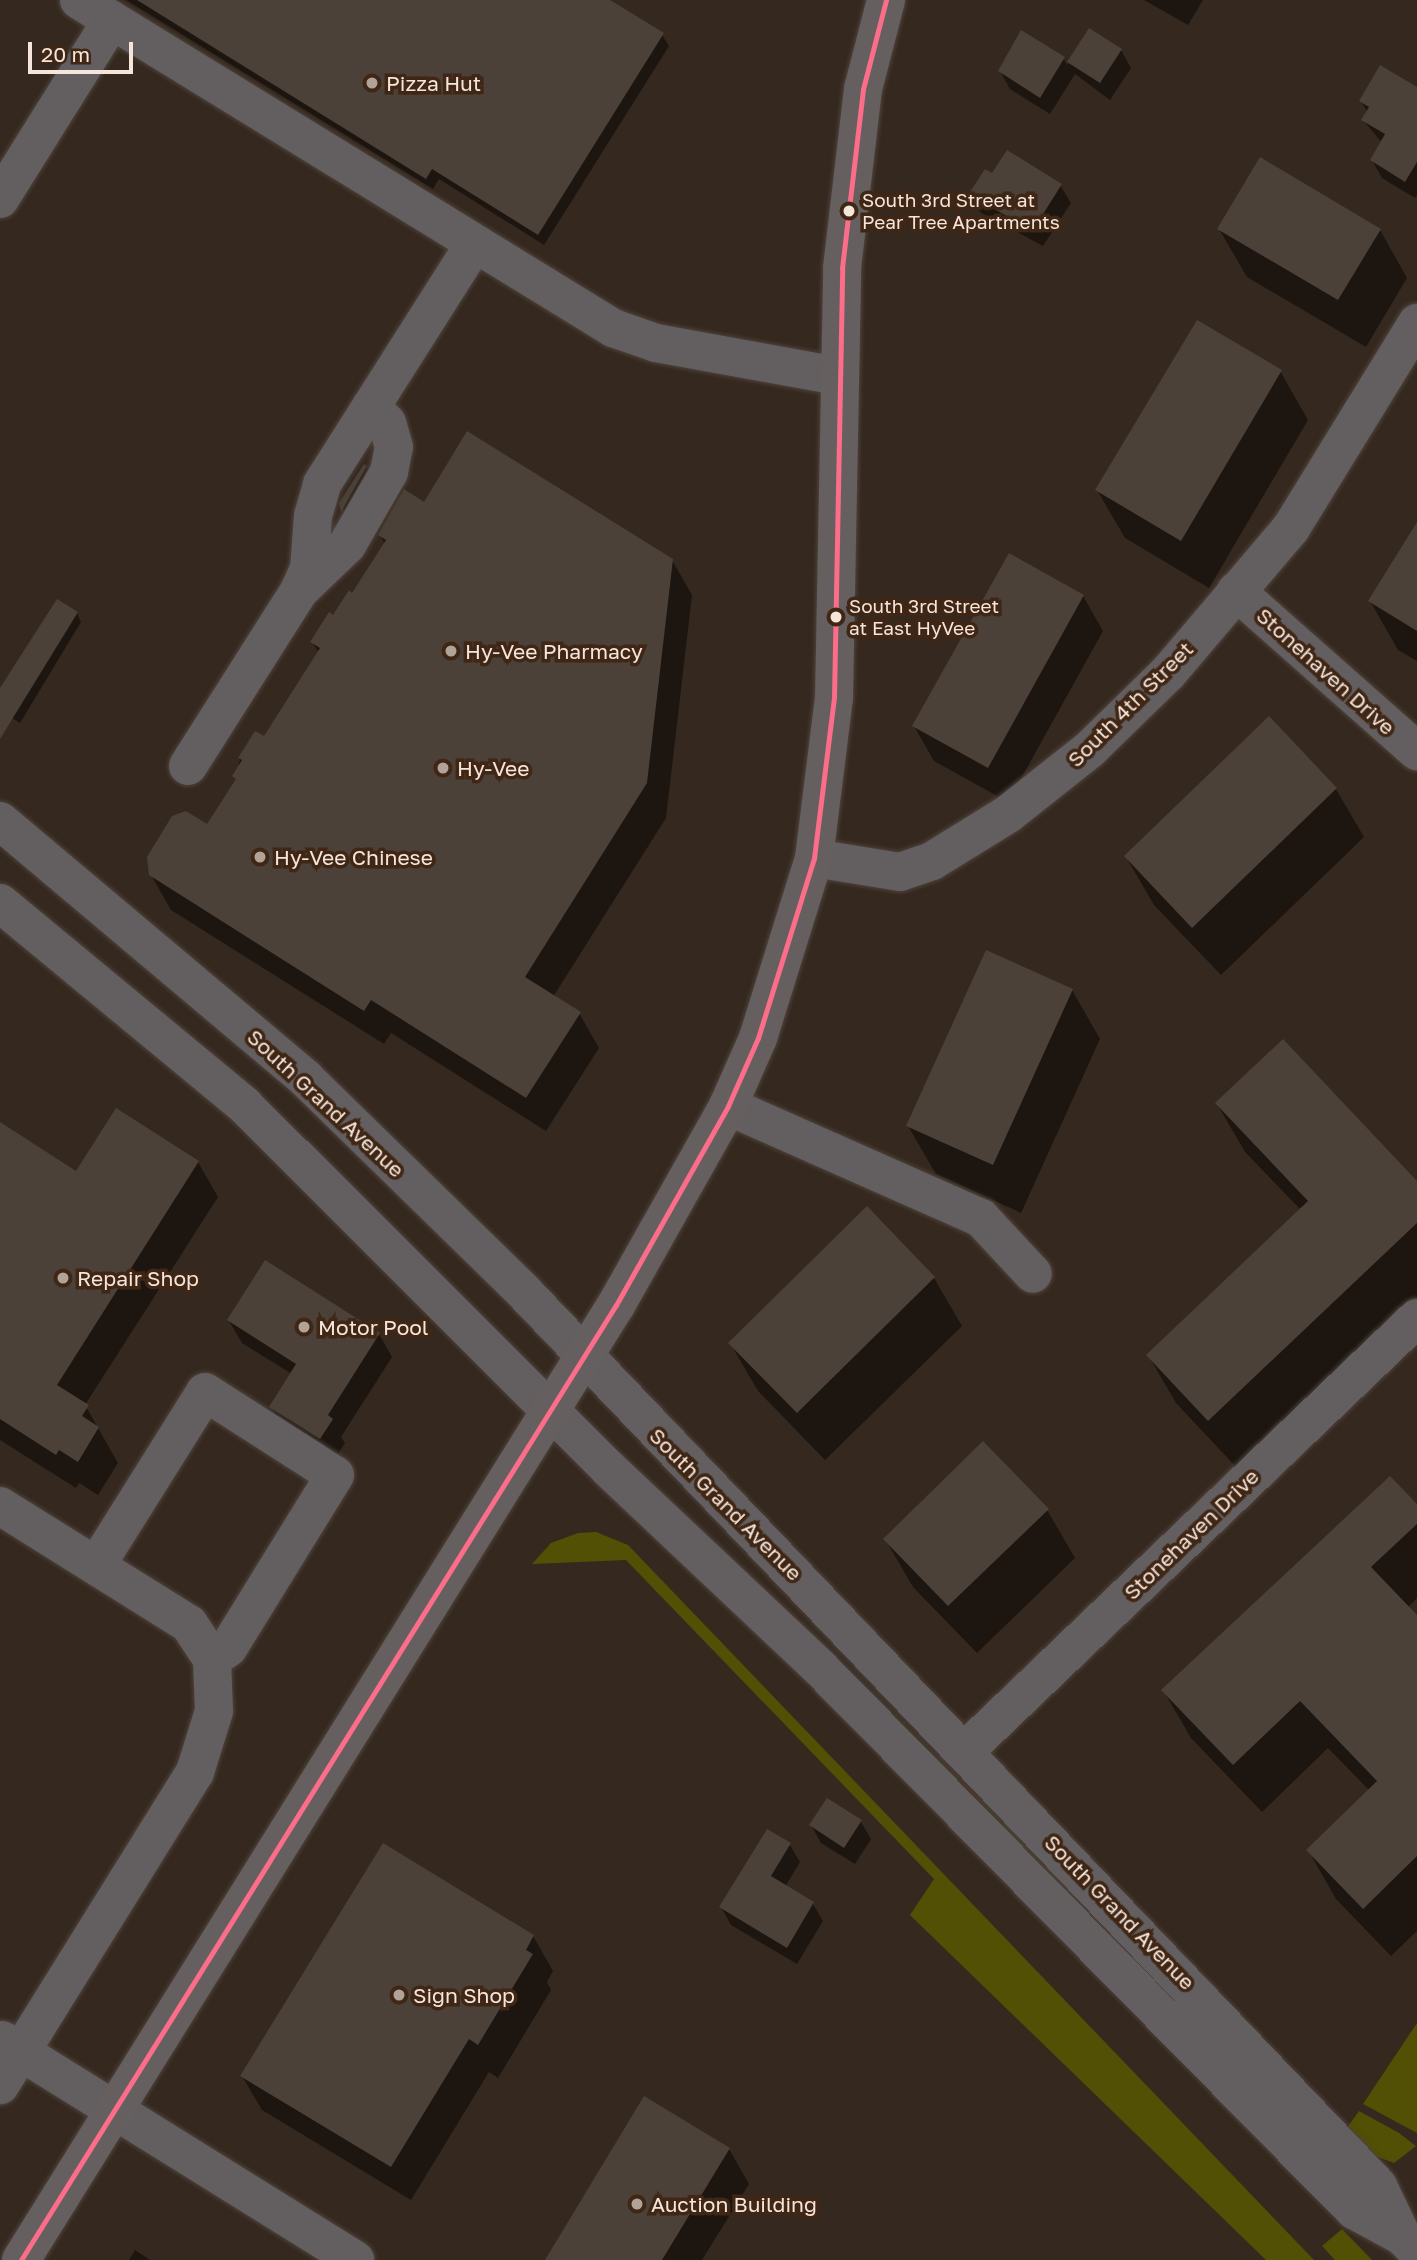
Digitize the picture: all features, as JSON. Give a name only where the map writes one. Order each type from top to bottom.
[{"type":"main road","points":[[21,2260],[584,1357],[728,1106],[782,971],[814,859],[834,698],[838,618],[837,376],[849,187],[863,89],[886,0]]},
{"type":"street","points":[[79,0],[634,338],[837,376]]},
{"type":"street","points":[[0,199],[112,20]]},
{"type":"street","points":[[188,766],[299,591],[309,569],[313,516],[322,484],[475,243]]},
{"type":"street","name":"South 4th Street","points":[[814,859],[900,872],[933,861],[1008,814],[1090,749],[1160,682],[1291,528],[1417,323]]},
{"type":"street","points":[[299,591],[347,545],[389,472],[394,447],[387,423],[371,407]]},
{"type":"street","name":"Stonehaven Drive","points":[[1236,591],[1417,751]]},
{"type":"street","name":"South Grand Avenue","points":[[0,821],[306,1079],[524,1292],[1378,2186],[1412,2242]]},
{"type":"street","name":"South Grand Avenue","points":[[0,903],[245,1105],[551,1412],[821,1668],[1354,2210],[1412,2242]]},
{"type":"street","points":[[728,1106],[981,1218],[1033,1274]]},
{"type":"street","name":"Stonehaven Drive","points":[[965,1751],[1417,1318]]},
{"type":"street","points":[[96,1566],[205,1392],[335,1475],[228,1648],[212,1659]]},
{"type":"street","points":[[0,1506],[189,1624],[212,1659],[214,1711],[195,1772],[11,2046],[0,2085]]},
{"type":"street","points":[[11,2046],[355,2260]]},
{"type":"shaded area","points":[[596,1532],[628,1545],[1314,2260],[1266,2260],[910,1915],[934,1879],[626,1560],[532,1564],[551,1543],[578,1533]]},
{"type":"shaded area","points":[[1417,2023],[1417,2133],[1363,2104]]},
{"type":"shaded area","points":[[1359,2111],[1399,2133],[1416,2146],[1394,2163],[1369,2154],[1344,2132]]},
{"type":"shaded area","points":[[1342,2229],[1372,2260],[1335,2260],[1322,2246]]},
{"type":"building","points":[[137,0],[610,0],[664,33],[538,235],[432,169],[426,179]]},
{"type":"building","points":[[1089,28],[1122,49],[1100,83],[1067,62]]},
{"type":"building","points":[[1021,30],[1065,57],[1040,98],[998,71]]},
{"type":"building","points":[[1380,65],[1417,87],[1417,162],[1405,182],[1370,160],[1385,134],[1361,120],[1369,107],[1359,101]]},
{"type":"building","points":[[1007,150],[1062,184],[1033,230],[968,195],[985,169],[992,173]]},
{"type":"building","points":[[1260,157],[1381,229],[1338,300],[1217,229]]},
{"type":"building","points":[[1197,320],[1282,370],[1181,541],[1095,490]]},
{"type":"building","name":"Hy-Vee","points":[[467,431],[673,559],[647,783],[525,977],[581,1012],[526,1098],[371,1000],[364,1011],[149,875],[147,857],[172,816],[186,811],[207,824],[236,779],[232,776],[242,760],[238,758],[255,731],[264,736],[320,648],[310,642],[329,612],[333,615],[349,590],[352,593],[386,540],[378,535],[404,489],[424,502]]},
{"type":"building","points":[[364,464],[367,466],[341,512],[339,503]]},
{"type":"building","points":[[1417,522],[1417,631],[1368,601]]},
{"type":"building","points":[[1009,553],[1084,595],[988,768],[912,726]]},
{"type":"building","points":[[57,599],[78,612],[0,739],[0,688]]},
{"type":"building","points":[[1269,716],[1337,788],[1192,928],[1124,856]]},
{"type":"building","points":[[986,950],[1073,989],[993,1165],[906,1126]]},
{"type":"building","points":[[1283,1039],[1417,1181],[1417,1223],[1208,1421],[1146,1355],[1308,1201],[1215,1103]]},
{"type":"building","name":"Repair Shop","points":[[116,1108],[199,1161],[57,1385],[89,1405],[82,1416],[99,1427],[78,1462],[59,1450],[56,1455],[0,1419],[0,1122],[76,1171]]},
{"type":"building","points":[[867,1206],[935,1277],[797,1413],[728,1343]]},
{"type":"building","name":"Motor Pool","points":[[265,1260],[380,1333],[328,1415],[333,1419],[320,1439],[269,1407],[296,1364],[227,1320]]},
{"type":"building","points":[[983,1441],[1049,1509],[948,1606],[883,1539]]},
{"type":"building","points":[[1390,1476],[1417,1504],[1417,1524],[1371,1567],[1417,1615],[1417,1856],[1363,1909],[1306,1850],[1377,1781],[1300,1701],[1233,1765],[1161,1690]]},
{"type":"building","points":[[827,1798],[862,1820],[844,1848],[809,1825]]},
{"type":"building","points":[[767,1829],[791,1843],[771,1876],[814,1902],[787,1948],[719,1907]]},
{"type":"building","name":"Sign Shop","points":[[383,1843],[534,1935],[526,1950],[533,1954],[478,2045],[469,2039],[391,2167],[240,2076]]},
{"type":"building","name":"Auction Building","points":[[644,2096],[730,2148],[662,2260],[545,2260]]},
{"type":"transit line","points":[[21,2260],[616,1305],[728,1106],[758,1038],[814,858],[834,698],[842,268],[863,89],[886,0]]},
{"type":"place","name":"Pizza Hut","points":[[372,83]]},
{"type":"place","name":"South 3rd Street at Pear Tree Apartments","points":[[849,211]]},
{"type":"place","name":"South 3rd Street at East HyVee","points":[[836,617]]},
{"type":"place","name":"Hy-Vee Pharmacy","points":[[451,651]]},
{"type":"place","name":"Hy-Vee","points":[[443,768]]},
{"type":"place","name":"Hy-Vee Chinese","points":[[260,857]]},
{"type":"place","name":"Repair Shop","points":[[63,1278]]},
{"type":"place","name":"Motor Pool","points":[[304,1327]]},
{"type":"place","name":"Sign Shop","points":[[399,1995]]},
{"type":"place","name":"Auction Building","points":[[637,2204]]}]
